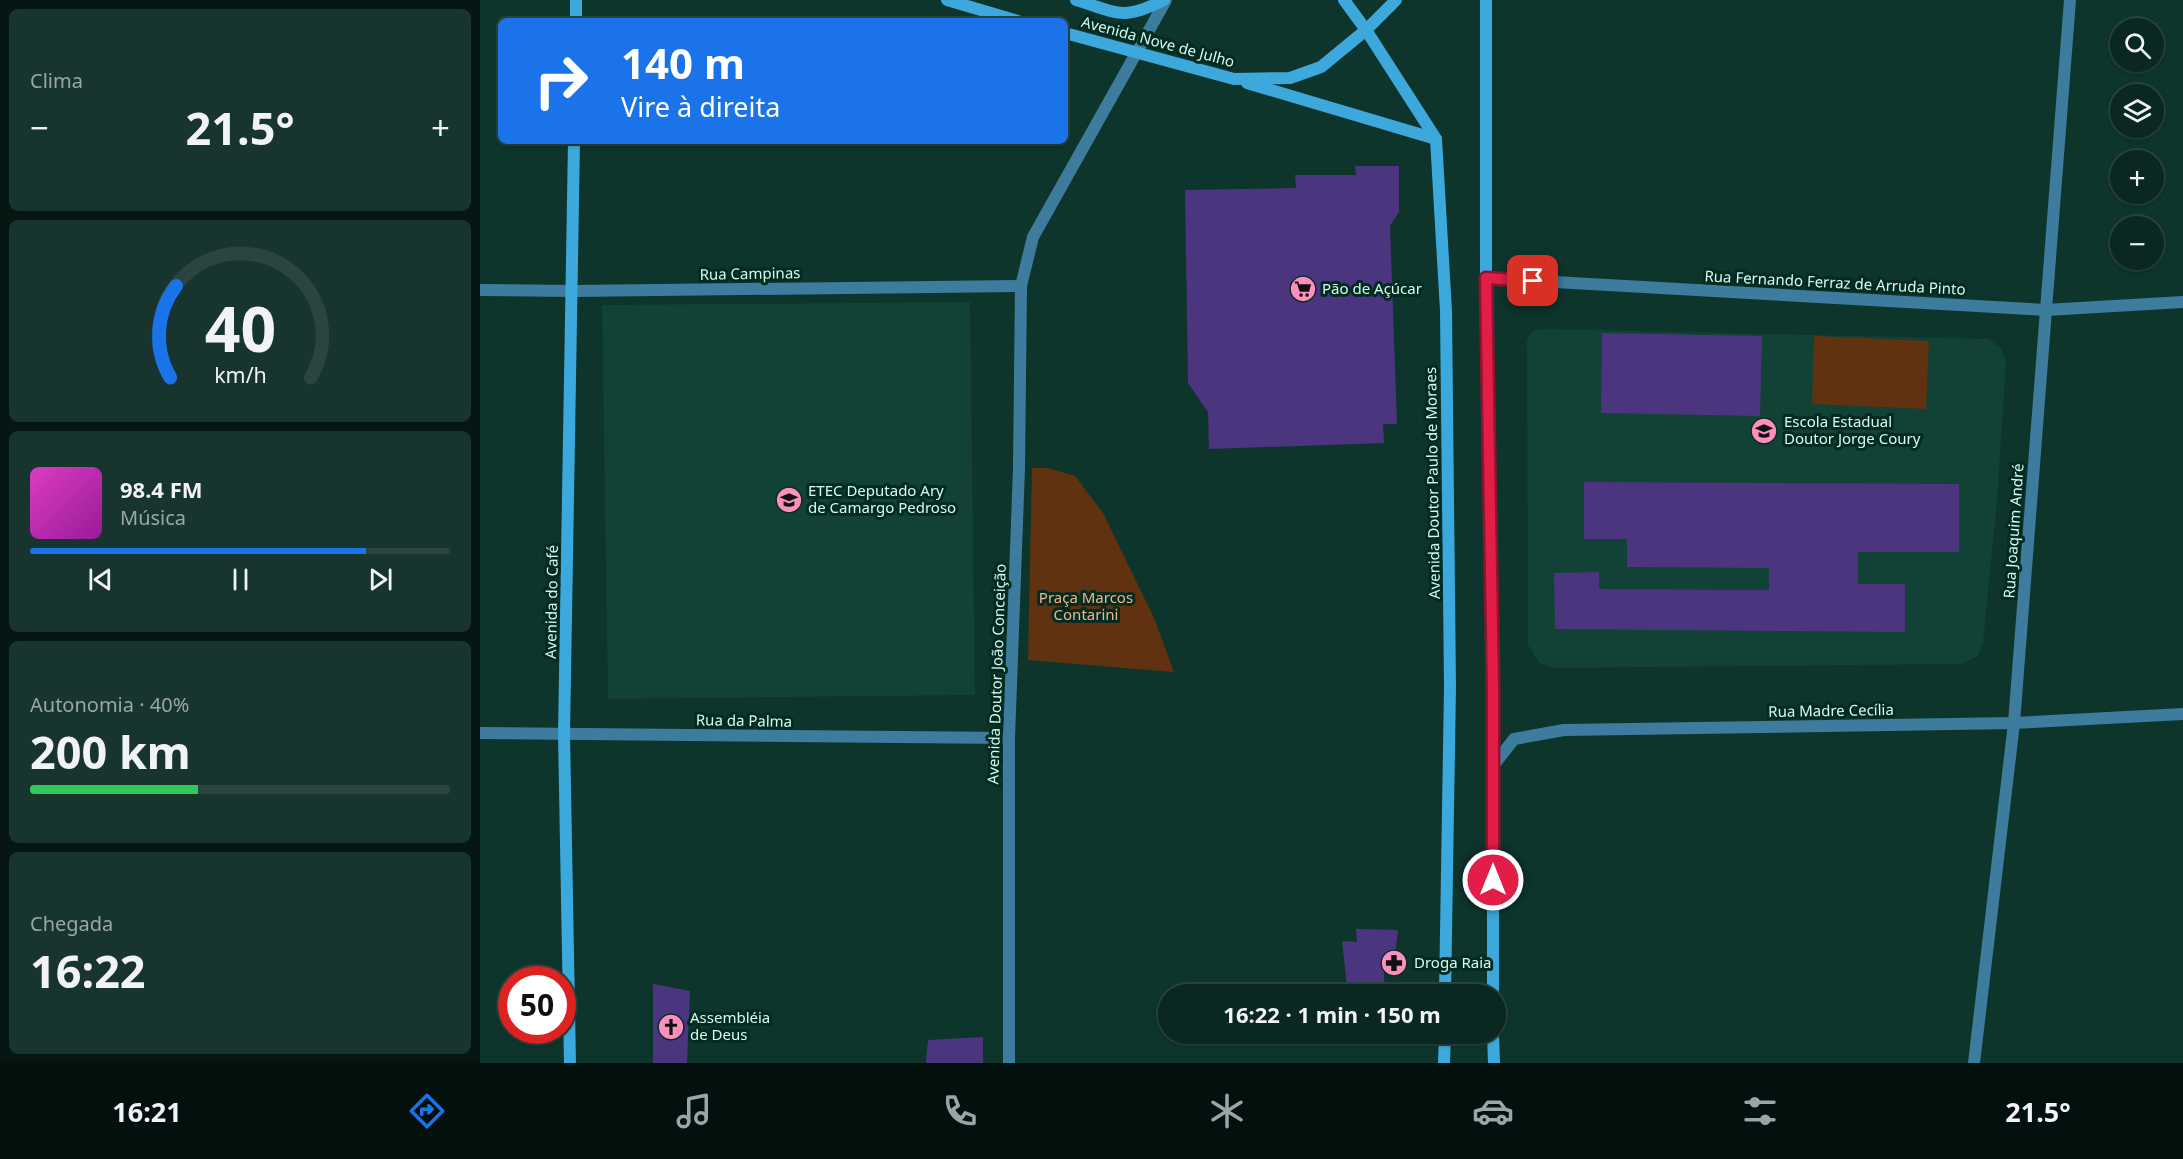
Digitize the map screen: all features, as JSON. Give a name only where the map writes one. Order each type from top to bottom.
[{"type":"main road","points":[[576,0],[576,18]]},
{"type":"main road","points":[[947,0],[1008,18]]},
{"type":"main road","name":"Avenida Nove de Julho","points":[[1076,0],[1119,14],[1131,14],[1165,0]]},
{"type":"main road","name":"Avenida Doutor Paulo de Moraes","points":[[1344,0],[1436,139],[1446,311],[1450,687],[1445,984]]},
{"type":"main road","name":"Avenida Nove de Julho","points":[[1068,34],[1234,79],[1290,78],[1321,68],[1366,30],[1396,0]]},
{"type":"main road","points":[[1486,0],[1486,278],[1493,687],[1493,984]]},
{"type":"main road","points":[[1234,79],[1436,139]]},
{"type":"main road","name":"Avenida do Café","points":[[570,1063],[564,734],[574,144]]},
{"type":"main road","points":[[1444,1044],[1444,1063]]},
{"type":"main road","points":[[1493,1044],[1494,1063]]},
{"type":"street","name":"Avenida Doutor João Conceição","points":[[1009,1063],[1009,738],[1019,480],[1021,286],[1033,237],[1165,0]]},
{"type":"street","name":"Rua Joaquim André","points":[[1974,1063],[2014,723],[2070,0]]},
{"type":"street","name":"Rua Fernando Ferraz de Arruda Pinto","points":[[1486,278],[2046,310],[2183,302]]},
{"type":"street","name":"Rua Campinas","points":[[480,290],[1021,286]]},
{"type":"street","name":"Rua Madre Cecília","points":[[1493,766],[1514,739],[1564,730],[2014,723],[2183,714]]},
{"type":"street","name":"Rua da Palma","points":[[480,734],[1009,738]]},
{"type":"shaded area","name":"ETEC Deputado Ary de Camargo Pedroso","points":[[970,302],[975,695],[608,699],[602,305]]},
{"type":"shaded area","name":"Escola Estadual Doutor Jorge Coury","points":[[1533,330],[1989,339],[2001,348],[2006,361],[1997,502],[1983,643],[1978,656],[1962,664],[1553,668],[1540,663],[1528,645],[1527,340]]},
{"type":"green space","points":[[1814,336],[1929,341],[1926,409],[1812,404]]},
{"type":"green space","name":"Praça Marcos Contarini","points":[[1032,468],[1048,468],[1075,476],[1103,513],[1154,618],[1174,672],[1028,660]]},
{"type":"building","points":[[1355,166],[1399,166],[1399,212],[1390,226],[1397,424],[1383,424],[1384,443],[1209,449],[1208,412],[1188,383],[1185,190],[1296,188],[1295,175],[1356,175]]},
{"type":"building","points":[[1602,333],[1762,336],[1760,416],[1601,413]]},
{"type":"building","points":[[1584,482],[1959,484],[1959,552],[1858,552],[1858,584],[1905,584],[1905,632],[1555,629],[1554,573],[1599,572],[1599,589],[1769,590],[1769,568],[1627,567],[1627,539],[1584,539]]},
{"type":"building","points":[[1356,929],[1398,930],[1395,955],[1383,956],[1384,984],[1347,984],[1342,941],[1357,942]]},
{"type":"building","name":"Assembléia de Deus","points":[[653,984],[690,991],[687,1063],[653,1063]]},
{"type":"building","points":[[983,1037],[983,1063],[926,1063],[928,1040]]},
{"type":"place","name":"Pão de Açúcar","points":[[1303,289]]},
{"type":"place","name":"Escola Estadual Doutor Jorge Coury","points":[[1764,431]]},
{"type":"place","name":"ETEC Deputado Ary de Camargo Pedroso","points":[[789,500]]},
{"type":"place","name":"Droga Raia","points":[[1394,963]]},
{"type":"place","name":"Assembléia de Deus","points":[[671,1027]]},
{"type":"route","points":[[1493,880],[1493,687],[1486,278],[1533,281]]}]
